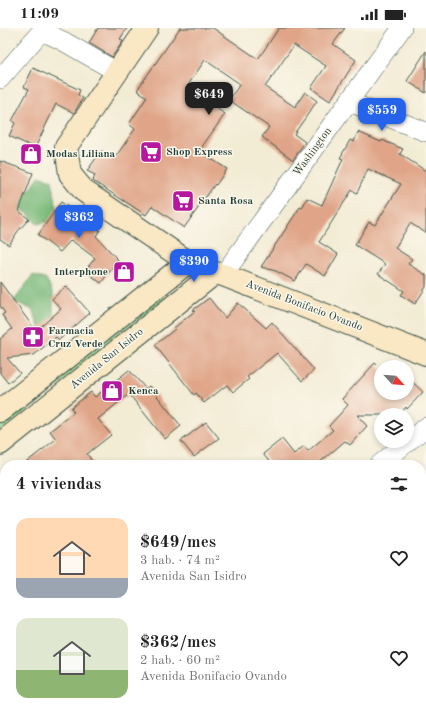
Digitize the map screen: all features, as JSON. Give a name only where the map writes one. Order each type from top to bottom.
[{"type":"main road","points":[[117,72],[147,28]]},
{"type":"main road","name":"Avenida Bonifacio Ovando","points":[[117,72],[66,147],[70,174],[84,191],[188,262],[426,354]]},
{"type":"main road","points":[[0,411],[188,262]]},
{"type":"main road","name":"Avenida San Isidro","points":[[0,444],[219,274]]},
{"type":"street","name":"Washington","points":[[219,274],[402,28]]},
{"type":"street","points":[[0,79],[39,34],[43,33],[62,41],[117,72]]},
{"type":"street","points":[[348,102],[426,132]]},
{"type":"street","points":[[386,460],[426,427]]},
{"type":"green space","points":[[39,176],[52,180],[57,210],[51,221],[37,224],[28,213],[4,202],[12,191],[30,191]]},
{"type":"green space","points":[[33,275],[47,280],[53,294],[53,325],[39,327],[33,310],[14,301]]},
{"type":"green space","points":[[159,294],[163,294],[164,300],[0,432],[0,422]]},
{"type":"building","points":[[98,28],[127,28],[120,39],[123,41],[112,57],[89,43]]},
{"type":"building","points":[[180,28],[213,28],[258,59],[279,28],[345,28],[333,44],[356,60],[330,101],[311,88],[326,66],[294,45],[265,87],[295,107],[305,92],[317,101],[294,134],[305,142],[293,160],[262,137],[269,127],[229,100],[240,84],[205,60],[186,88],[225,114],[199,151],[227,169],[184,228],[152,206],[146,215],[93,181],[95,175],[87,171],[101,151],[114,159],[135,129],[129,124],[147,97],[137,90]]},
{"type":"building","points":[[426,51],[426,93],[407,81]]},
{"type":"building","points":[[33,68],[80,90],[78,95],[83,98],[74,113],[56,104],[35,148],[9,136],[15,123],[12,121],[29,89],[24,87]]},
{"type":"building","points":[[358,132],[381,142],[382,140],[403,149],[400,154],[426,171],[426,233],[410,223],[395,248],[412,259],[408,264],[426,275],[426,287],[415,304],[401,295],[404,291],[378,274],[385,264],[355,245],[369,222],[375,225],[401,184],[368,169],[357,193],[352,190],[319,242],[338,254],[325,276],[306,264],[295,281],[276,271],[261,267],[300,207],[302,208],[307,198],[322,205],[343,159],[340,158],[350,140],[354,142]]},
{"type":"building","points":[[0,161],[33,173],[19,211],[29,219],[18,231],[9,245],[0,239]]},
{"type":"building","points":[[61,202],[100,230],[96,236],[118,260],[101,283],[85,271],[95,258],[71,240],[60,252],[38,235]]},
{"type":"building","points":[[0,282],[36,331],[61,309],[52,299],[66,286],[90,313],[59,340],[56,337],[34,355],[7,358],[20,373],[8,383],[0,373],[0,339],[12,329],[2,315],[5,313],[0,306]]},
{"type":"building","points":[[209,298],[225,318],[238,303],[266,328],[272,322],[314,370],[302,381],[277,353],[247,377],[249,379],[233,392],[227,385],[204,403],[196,393],[194,395],[155,345],[195,311],[193,310]]},
{"type":"building","points":[[374,364],[374,400],[414,400],[414,384],[423,392],[408,408],[374,408],[374,415],[357,415],[367,426],[350,445],[345,441],[323,460],[268,460],[263,454],[282,439],[294,454],[304,446],[308,451],[333,430],[329,426],[348,405],[342,399]]},
{"type":"building","points":[[129,370],[146,389],[149,386],[181,426],[165,439],[129,394],[98,419],[111,435],[87,454],[91,460],[29,460],[56,439],[50,431],[74,412],[71,408],[91,392],[95,397]]},
{"type":"building","points":[[206,422],[219,438],[194,457],[181,441]]},
{"type":"place","name":"Shop Express","points":[[151,152]]},
{"type":"place","name":"Modas Liliana","points":[[31,154]]},
{"type":"place","name":"Santa Rosa","points":[[183,201]]},
{"type":"place","name":"Interphone","points":[[124,272]]},
{"type":"place","name":"Farmacia Cruz Verde","points":[[33,337]]},
{"type":"place","name":"Kenca","points":[[112,391]]}]
